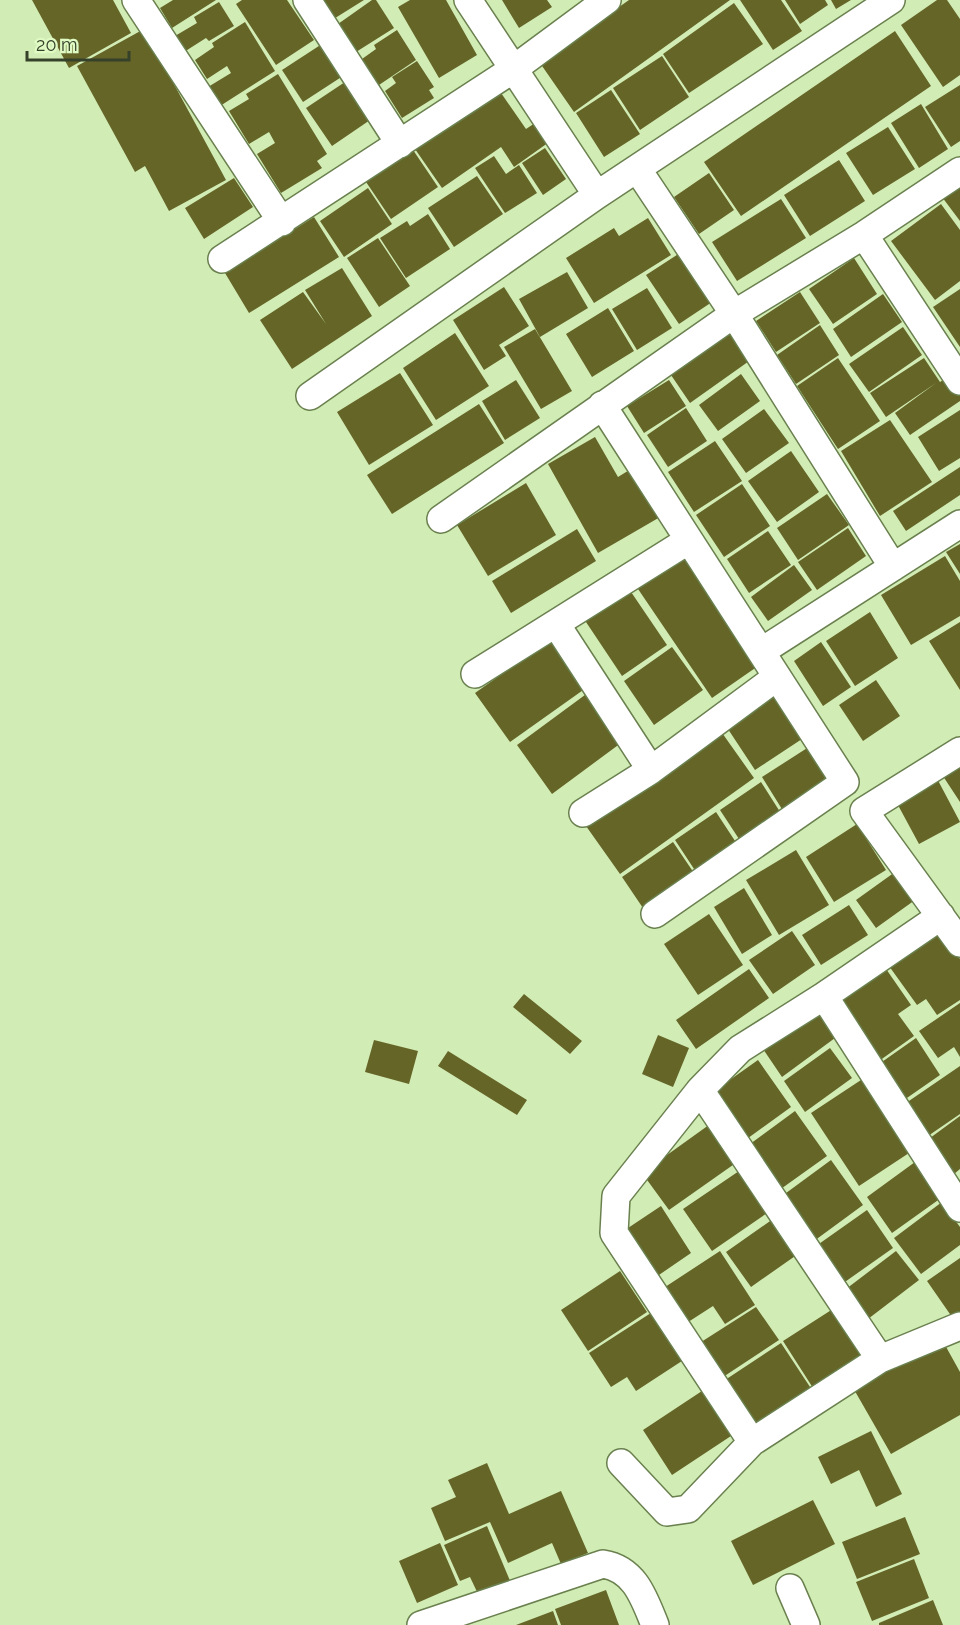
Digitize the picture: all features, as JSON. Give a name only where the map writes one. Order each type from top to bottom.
[{"type":"street","points":[[136,0],[282,222]]},
{"type":"street","points":[[307,0],[400,144]]},
{"type":"street","points":[[468,0],[597,195]]},
{"type":"street","points":[[222,260],[515,68],[607,0]]},
{"type":"street","points":[[310,396],[597,195],[638,170],[891,0]]},
{"type":"street","points":[[638,170],[734,314],[892,567]]},
{"type":"street","points":[[441,519],[734,314],[864,235],[960,171]]},
{"type":"street","points":[[864,235],[960,381]]},
{"type":"street","points":[[602,405],[845,782],[655,915]]},
{"type":"street","points":[[762,651],[960,524]]},
{"type":"street","points":[[475,674],[689,540]]},
{"type":"street","points":[[556,624],[651,770]]},
{"type":"street","points":[[583,813],[651,770],[777,676]]},
{"type":"street","points":[[960,751],[864,811],[960,943]]},
{"type":"street","points":[[752,1442],[614,1233],[616,1197],[700,1090],[740,1048],[824,996],[941,916]]},
{"type":"street","points":[[824,996],[960,1208]]},
{"type":"street","points":[[700,1090],[880,1359]]},
{"type":"street","points":[[621,1462],[667,1512],[688,1509],[752,1442],[880,1359],[960,1326]]},
{"type":"street","points":[[421,1625],[603,1564],[617,1566],[628,1575],[642,1593],[655,1625]]},
{"type":"street","points":[[790,1588],[806,1625]]},
{"type":"building","points":[[32,0],[113,0],[131,33],[69,68]]},
{"type":"building","points":[[173,0],[216,0],[172,28],[160,8]]},
{"type":"building","points":[[242,0],[287,0],[314,40],[276,65],[236,4]]},
{"type":"building","points":[[319,0],[364,0],[332,20]]},
{"type":"building","points":[[372,0],[376,0],[394,28],[356,52],[338,24]]},
{"type":"building","points":[[410,0],[446,0],[477,55],[439,78],[398,7]]},
{"type":"building","points":[[502,0],[547,0],[552,7],[519,28]]},
{"type":"building","points":[[629,0],[730,0],[574,112],[540,63]]},
{"type":"building","points":[[740,0],[781,0],[802,31],[773,50]]},
{"type":"building","points":[[785,0],[825,0],[828,5],[800,24]]},
{"type":"building","points":[[831,0],[851,0],[836,9]]},
{"type":"building","points":[[937,0],[947,0],[960,19],[960,75],[943,87],[901,25]]},
{"type":"building","points":[[219,2],[234,26],[209,41],[206,38],[184,52],[175,36],[197,23],[194,17]]},
{"type":"building","points":[[734,3],[763,44],[689,93],[663,54]]},
{"type":"building","points":[[245,22],[275,71],[220,106],[208,87],[231,73],[227,66],[207,79],[195,60],[214,47],[212,43]]},
{"type":"building","points":[[144,29],[226,180],[169,211],[145,166],[135,172],[77,66]]},
{"type":"building","points":[[397,30],[416,60],[379,85],[362,59],[376,49],[374,45]]},
{"type":"building","points":[[895,31],[931,86],[741,216],[704,162]]},
{"type":"building","points":[[325,42],[346,74],[303,102],[282,70]]},
{"type":"building","points":[[662,56],[689,97],[640,130],[613,88]]},
{"type":"building","points":[[417,61],[434,87],[429,90],[434,98],[402,118],[385,91],[396,83],[392,77]]},
{"type":"building","points":[[278,74],[327,154],[317,161],[322,168],[281,193],[257,154],[275,143],[269,132],[249,144],[229,111],[249,99],[246,94]]},
{"type":"building","points":[[348,80],[373,118],[332,146],[306,108]]},
{"type":"building","points":[[960,85],[960,141],[951,147],[925,107]]},
{"type":"building","points":[[499,90],[526,129],[538,121],[552,140],[514,167],[501,147],[442,188],[415,149]]},
{"type":"building","points":[[611,90],[640,134],[604,157],[576,113]]},
{"type":"building","points":[[921,104],[948,149],[919,168],[891,123]]},
{"type":"building","points":[[888,127],[915,169],[873,195],[846,153]]},
{"type":"building","points":[[409,144],[438,187],[391,219],[362,176]]},
{"type":"building","points":[[545,148],[566,179],[543,195],[522,163]]},
{"type":"building","points":[[494,156],[506,174],[519,165],[537,193],[505,213],[475,168]]},
{"type":"building","points":[[839,160],[865,201],[810,236],[784,195]]},
{"type":"building","points":[[709,173],[734,210],[699,234],[674,197]]},
{"type":"building","points":[[477,176],[503,214],[454,247],[428,208]]},
{"type":"building","points":[[234,178],[253,207],[204,239],[185,208]]},
{"type":"building","points":[[960,184],[960,221],[942,197]]},
{"type":"building","points":[[368,188],[392,224],[344,257],[320,221]]},
{"type":"building","points":[[781,199],[806,238],[737,281],[712,242]]},
{"type":"building","points":[[941,204],[960,230],[960,281],[935,300],[891,241]]},
{"type":"building","points":[[428,214],[450,249],[406,278],[380,238],[407,221],[410,226]]},
{"type":"building","points":[[314,217],[339,257],[249,313],[225,273]]},
{"type":"building","points":[[648,218],[671,255],[594,303],[566,258],[614,228],[619,236]]},
{"type":"building","points":[[378,238],[410,286],[379,307],[347,258]]},
{"type":"building","points":[[683,251],[715,300],[679,324],[646,275]]},
{"type":"building","points":[[854,258],[877,294],[833,324],[809,289]]},
{"type":"building","points":[[342,268],[372,316],[292,369],[260,320],[303,292],[326,324],[305,290]]},
{"type":"building","points":[[567,272],[588,308],[540,337],[519,299]]},
{"type":"building","points":[[504,287],[529,326],[499,345],[506,356],[484,370],[453,320]]},
{"type":"building","points":[[647,288],[672,328],[637,350],[612,309]]},
{"type":"building","points":[[960,289],[960,347],[933,307]]},
{"type":"building","points":[[800,292],[820,323],[776,352],[756,321]]},
{"type":"building","points":[[883,294],[902,322],[851,357],[833,329]]},
{"type":"building","points":[[608,308],[634,351],[592,377],[566,334]]},
{"type":"building","points":[[820,325],[839,355],[796,384],[777,355]]},
{"type":"building","points":[[903,327],[922,355],[869,392],[849,364]]},
{"type":"building","points":[[535,329],[572,391],[541,409],[504,347]]},
{"type":"building","points":[[733,331],[752,359],[690,403],[671,375]]},
{"type":"building","points":[[455,333],[489,386],[436,420],[403,368]]},
{"type":"building","points":[[838,358],[880,421],[838,449],[797,386]]},
{"type":"building","points":[[924,358],[940,382],[949,376],[960,392],[960,401],[910,435],[895,413],[936,383],[886,417],[870,393]]},
{"type":"building","points":[[400,373],[433,425],[369,465],[337,412]]},
{"type":"building","points":[[741,374],[760,401],[718,431],[699,405]]},
{"type":"building","points":[[516,380],[540,418],[505,440],[482,401]]},
{"type":"building","points":[[669,380],[686,406],[644,433],[627,406]]},
{"type":"building","points":[[479,404],[504,443],[392,514],[367,475]]},
{"type":"building","points":[[686,408],[707,441],[668,467],[647,435]]},
{"type":"building","points":[[764,409],[789,443],[746,473],[722,439]]},
{"type":"building","points":[[960,410],[960,458],[939,471],[918,437]]},
{"type":"building","points":[[890,420],[932,482],[880,516],[841,451]]},
{"type":"building","points":[[595,437],[618,477],[639,464],[667,513],[598,553],[548,464]]},
{"type":"building","points":[[715,441],[742,481],[694,512],[668,472]]},
{"type":"building","points":[[791,451],[819,492],[777,522],[748,481]]},
{"type":"building","points":[[960,467],[960,495],[906,531],[893,511]]},
{"type":"building","points":[[526,483],[556,535],[488,576],[457,525]]},
{"type":"building","points":[[742,484],[770,526],[724,557],[696,515]]},
{"type":"building","points":[[827,494],[849,525],[798,560],[777,528]]},
{"type":"building","points":[[848,528],[866,556],[817,590],[798,562]]},
{"type":"building","points":[[577,529],[596,561],[511,613],[492,581]]},
{"type":"building","points":[[768,531],[791,565],[749,593],[727,559]]},
{"type":"building","points":[[960,544],[960,574],[946,552]]},
{"type":"building","points":[[686,552],[761,664],[712,698],[636,586]]},
{"type":"building","points":[[945,556],[960,581],[960,616],[911,645],[881,595]]},
{"type":"building","points":[[794,565],[812,590],[768,621],[751,597]]},
{"type":"building","points":[[627,586],[667,645],[622,676],[582,616]]},
{"type":"building","points":[[870,612],[898,658],[855,686],[826,641]]},
{"type":"building","points":[[960,622],[960,690],[929,641]]},
{"type":"building","points":[[551,639],[586,688],[510,742],[475,693]]},
{"type":"building","points":[[821,642],[851,687],[823,706],[794,661]]},
{"type":"building","points":[[672,647],[703,690],[654,725],[624,681]]},
{"type":"building","points":[[876,680],[900,716],[863,741],[839,705]]},
{"type":"building","points":[[774,690],[805,737],[755,770],[724,723]]},
{"type":"building","points":[[589,692],[625,740],[552,794],[517,745]]},
{"type":"building","points":[[720,730],[754,778],[620,874],[586,826]]},
{"type":"building","points":[[815,743],[839,780],[785,814],[762,777]]},
{"type":"building","points":[[960,752],[960,802],[937,767]]},
{"type":"building","points":[[933,771],[960,822],[919,844],[892,794]]},
{"type":"building","points":[[761,782],[782,815],[741,842],[720,810]]},
{"type":"building","points":[[716,812],[739,847],[698,875],[675,840]]},
{"type":"building","points":[[857,824],[886,870],[834,902],[806,857]]},
{"type":"building","points":[[673,842],[696,876],[645,911],[622,877]]},
{"type":"building","points":[[796,850],[829,905],[779,935],[746,880]]},
{"type":"building","points":[[895,872],[915,900],[876,928],[856,900]]},
{"type":"building","points":[[744,888],[772,935],[742,954],[714,907]]},
{"type":"building","points":[[849,905],[868,935],[821,965],[802,935]]},
{"type":"building","points":[[709,914],[743,965],[698,995],[664,944]]},
{"type":"building","points":[[792,931],[815,965],[773,994],[749,960]]},
{"type":"building","points":[[941,931],[960,959],[960,1000],[937,1015],[926,999],[917,1005],[889,966]]},
{"type":"building","points":[[884,966],[911,1005],[898,1014],[914,1036],[879,1061],[837,999]]},
{"type":"building","points":[[749,969],[769,998],[696,1049],[676,1020]]},
{"type":"building","points":[[524,994],[582,1041],[570,1054],[513,1007]]},
{"type":"building","points":[[960,1003],[960,1057],[954,1047],[938,1058],[919,1031]]},
{"type":"building","points":[[814,1008],[835,1038],[782,1077],[761,1046]]},
{"type":"building","points":[[658,1035],[689,1048],[673,1087],[642,1074]]},
{"type":"building","points":[[916,1038],[940,1075],[904,1100],[879,1064]]},
{"type":"building","points":[[374,1040],[418,1051],[409,1084],[365,1072]]},
{"type":"building","points":[[830,1048],[852,1078],[805,1112],[784,1081]]},
{"type":"building","points":[[448,1051],[527,1100],[517,1115],[438,1066]]},
{"type":"building","points":[[758,1060],[791,1107],[744,1141],[710,1094]]},
{"type":"building","points":[[960,1066],[960,1114],[928,1136],[906,1103]]},
{"type":"building","points":[[861,1080],[909,1153],[859,1186],[811,1113]]},
{"type":"building","points":[[795,1111],[827,1156],[778,1191],[746,1147]]},
{"type":"building","points":[[960,1116],[960,1169],[954,1174],[930,1138]]},
{"type":"building","points":[[713,1122],[740,1160],[669,1210],[642,1173]]},
{"type":"building","points":[[831,1160],[863,1205],[814,1241],[782,1196]]},
{"type":"building","points":[[915,1162],[941,1198],[892,1233],[867,1197]]},
{"type":"building","points":[[742,1169],[770,1211],[712,1251],[683,1209]]},
{"type":"building","points":[[942,1202],[960,1227],[960,1245],[921,1274],[894,1238]]},
{"type":"building","points":[[661,1206],[691,1253],[656,1277],[625,1230]]},
{"type":"building","points":[[867,1210],[893,1248],[842,1284],[816,1246]]},
{"type":"building","points":[[773,1219],[798,1254],[751,1287],[726,1252]]},
{"type":"building","points":[[720,1251],[755,1305],[725,1324],[713,1306],[682,1326],[659,1291]]},
{"type":"building","points":[[896,1251],[919,1280],[868,1319],[846,1289]]},
{"type":"building","points":[[960,1258],[960,1312],[952,1317],[927,1281]]},
{"type":"building","points":[[620,1271],[647,1312],[588,1351],[561,1310]]},
{"type":"building","points":[[756,1307],[779,1340],[720,1379],[698,1344]]},
{"type":"building","points":[[836,1307],[866,1353],[813,1388],[783,1341]]},
{"type":"building","points":[[654,1311],[685,1359],[636,1391],[627,1377],[611,1387],[589,1353]]},
{"type":"building","points":[[940,1336],[960,1372],[960,1415],[891,1454],[852,1386]]},
{"type":"building","points":[[781,1343],[812,1390],[753,1429],[722,1382]]},
{"type":"building","points":[[705,1389],[734,1434],[672,1475],[643,1430]]},
{"type":"building","points":[[871,1431],[902,1494],[876,1507],[859,1470],[831,1484],[818,1457]]},
{"type":"building","points":[[487,1463],[509,1514],[561,1491],[588,1553],[561,1564],[552,1543],[508,1563],[490,1522],[445,1541],[431,1508],[456,1497],[448,1480]]},
{"type":"building","points":[[813,1500],[835,1544],[753,1585],[731,1541]]},
{"type":"building","points":[[905,1517],[920,1554],[857,1579],[842,1542]]},
{"type":"building","points":[[487,1526],[511,1583],[479,1596],[470,1577],[460,1581],[444,1545]]},
{"type":"building","points":[[440,1543],[458,1585],[417,1603],[399,1561]]},
{"type":"building","points":[[914,1559],[929,1598],[872,1621],[856,1582]]},
{"type":"building","points":[[606,1590],[619,1625],[561,1625],[555,1609]]},
{"type":"building","points":[[933,1600],[943,1625],[879,1625],[879,1623]]},
{"type":"building","points":[[553,1611],[558,1625],[516,1625]]}]
